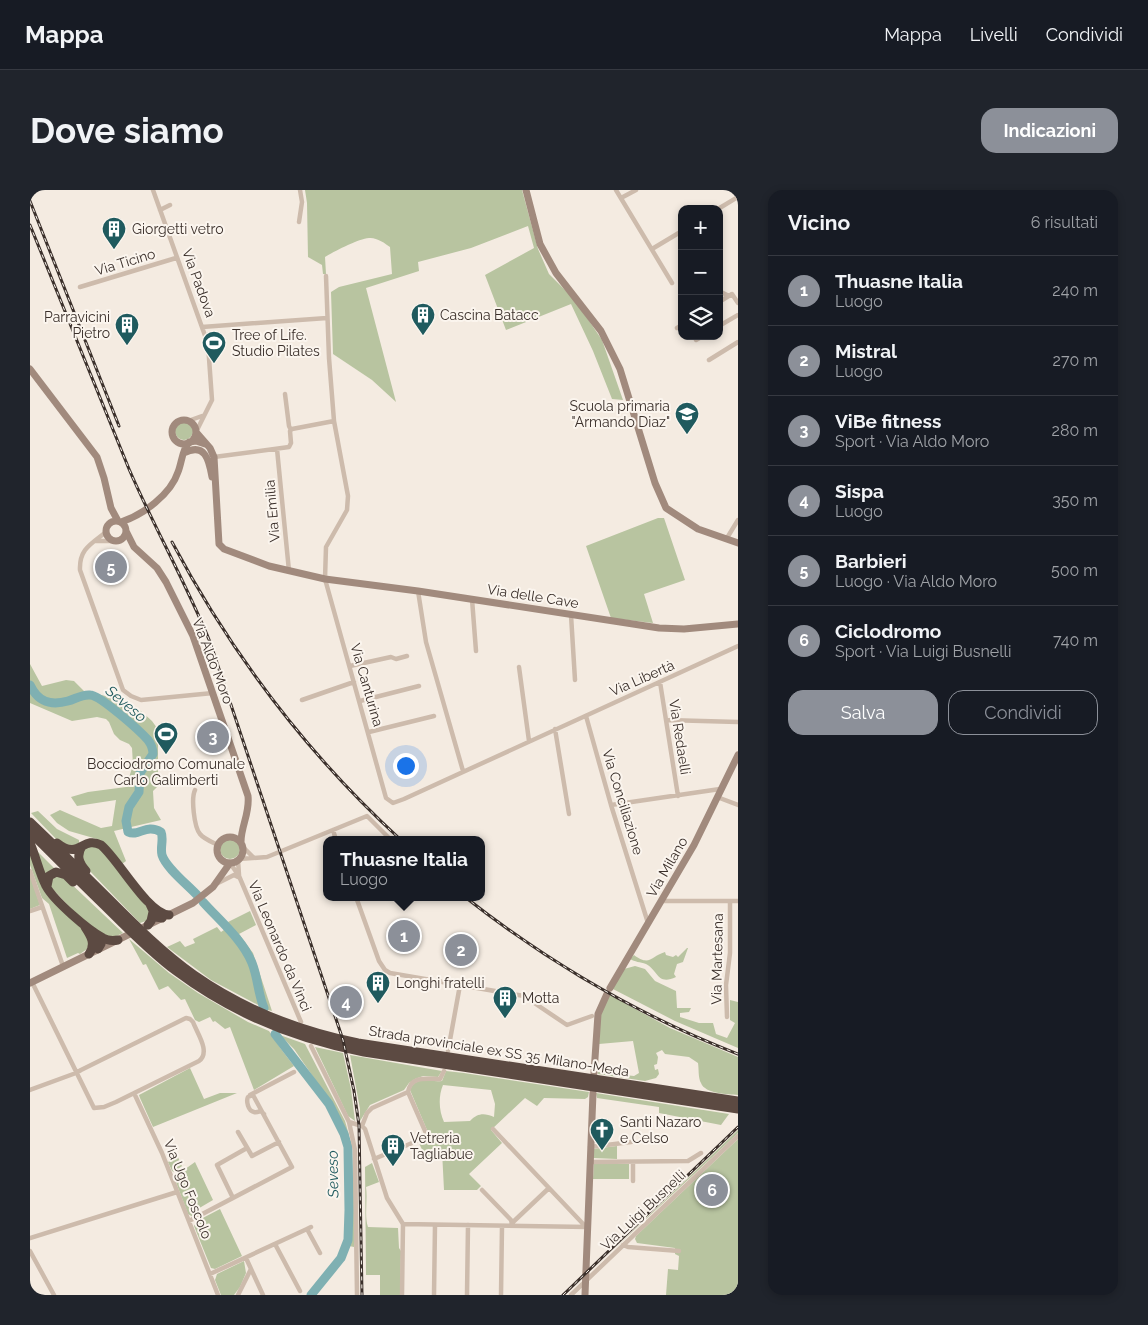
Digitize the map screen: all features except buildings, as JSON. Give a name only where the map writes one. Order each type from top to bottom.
[{"type":"highway","points":[[30,821],[66,849],[72,850],[93,842],[104,847],[147,900],[150,922]]},
{"type":"highway","name":"Strada provinciale ex SS 35 Milano-Meda","points":[[30,821],[104,900]]},
{"type":"highway","name":"Strada provinciale ex SS 35 Milano-Meda","points":[[30,832],[104,900],[150,922],[168,955],[194,975],[229,997],[261,1013],[300,1025],[312,1043],[343,1044]]},
{"type":"highway","points":[[30,842],[48,889],[82,923],[98,944]]},
{"type":"highway","points":[[82,846],[79,854],[80,861],[104,900]]},
{"type":"highway","points":[[48,889],[47,879],[53,872],[59,872],[66,875],[78,887],[104,900]]},
{"type":"highway","name":"Strada provinciale ex SS 35 Milano-Meda","points":[[150,922],[160,958],[193,984],[234,1008],[278,1028],[343,1044],[446,1061],[594,1083],[738,1101]]},
{"type":"highway","points":[[89,954],[98,944],[109,940],[118,940]]},
{"type":"highway","name":"Strada provinciale ex SS 35 Milano-Meda","points":[[594,1083],[738,1109]]},
{"type":"street","name":"Via Padova","points":[[154,190],[176,258],[208,344],[212,397],[211,404],[196,432]]},
{"type":"street","points":[[299,222],[302,202],[300,190]]},
{"type":"street","points":[[526,190],[540,244],[556,273],[601,332],[620,369],[655,483],[666,508],[698,529],[738,543]]},
{"type":"street","points":[[616,190],[672,283]]},
{"type":"street","points":[[621,198],[636,190]]},
{"type":"street","points":[[723,206],[738,197]]},
{"type":"street","points":[[160,210],[170,205]]},
{"type":"street","points":[[652,249],[678,235]]},
{"type":"street","name":"Via Ticino","points":[[80,287],[176,258]]},
{"type":"street","name":"Via Canturina","points":[[326,276],[334,421],[348,505],[326,546],[325,579],[386,798]]},
{"type":"street","points":[[723,293],[729,296],[732,294],[738,304]]},
{"type":"street","points":[[723,300],[729,296]]},
{"type":"street","points":[[723,324],[738,315]]},
{"type":"street","points":[[202,327],[327,318]]},
{"type":"street","points":[[709,360],[738,342]]},
{"type":"street","points":[[30,369],[97,457],[111,508],[126,530]]},
{"type":"street","points":[[214,457],[290,446],[290,430],[285,394]]},
{"type":"street","points":[[181,462],[181,450],[172,436],[174,425],[180,420],[196,419],[205,414]]},
{"type":"street","points":[[188,420],[211,450],[214,457],[218,541],[221,547],[267,566],[325,579]]},
{"type":"street","points":[[290,430],[334,421]]},
{"type":"street","points":[[94,541],[114,541],[124,537],[126,530],[135,517],[170,488],[179,471],[186,446],[194,438],[196,432]]},
{"type":"street","points":[[177,442],[196,441],[207,445]]},
{"type":"street","name":"Via Emilia","points":[[277,449],[289,571]]},
{"type":"street","points":[[184,453],[195,450],[202,451],[206,455],[216,493]]},
{"type":"street","points":[[111,508],[106,532],[88,545],[81,556],[80,570],[123,690],[141,700],[213,693]]},
{"type":"street","points":[[109,524],[135,517]]},
{"type":"street","points":[[727,538],[738,520]]},
{"type":"street","name":"Via Aldo Moro","points":[[126,530],[134,547],[157,568],[166,582],[193,636],[248,796],[249,812],[244,824],[242,845]]},
{"type":"street","points":[[106,532],[108,537],[114,541]]},
{"type":"street","name":"Via Aldo Moro","points":[[114,541],[134,547]]},
{"type":"street","name":"Via delle Cave","points":[[325,579],[671,629],[738,624]]},
{"type":"street","points":[[418,592],[426,642],[462,771]]},
{"type":"street","points":[[472,599],[476,651]]},
{"type":"street","points":[[571,615],[575,680]]},
{"type":"street","name":"Via Libertà","points":[[386,798],[393,803],[738,646]]},
{"type":"street","points":[[350,666],[391,657],[396,659],[407,656]]},
{"type":"street","points":[[519,667],[528,741]]},
{"type":"street","points":[[302,700],[354,682]]},
{"type":"street","name":"Via Redaelli","points":[[660,682],[678,796]]},
{"type":"street","points":[[360,701],[419,686]]},
{"type":"street","points":[[369,732],[434,716]]},
{"type":"street","name":"Via Conciliazione","points":[[586,716],[611,805],[648,923]]},
{"type":"street","points":[[666,720],[738,722]]},
{"type":"street","points":[[555,729],[569,814]]},
{"type":"street","name":"Via Milano","points":[[595,1015],[694,845],[737,760]]},
{"type":"street","points":[[195,790],[193,796],[196,826],[200,833],[218,845]]},
{"type":"street","points":[[611,805],[678,796],[719,793],[738,805]]},
{"type":"street","points":[[98,944],[118,940],[200,898],[215,885],[230,863],[239,859],[267,857],[367,816],[387,836]]},
{"type":"street","points":[[221,877],[221,859],[217,852],[218,845],[222,839],[236,832],[244,824]]},
{"type":"street","points":[[333,830],[335,836]]},
{"type":"street","points":[[230,836],[238,839],[248,854],[255,858]]},
{"type":"street","points":[[239,877],[239,859],[242,853],[242,845]]},
{"type":"street","points":[[221,859],[230,863],[239,877]]},
{"type":"street","points":[[30,871],[63,966]]},
{"type":"street","points":[[215,885],[234,875],[239,877]]},
{"type":"street","name":"Via Leonardo da Vinci","points":[[239,877],[300,1025]]},
{"type":"street","points":[[357,901],[379,961],[385,970],[396,974],[511,993],[529,999],[567,1025],[595,1015],[585,1295]]},
{"type":"street","name":"Via Martesana","points":[[662,901],[738,901]]},
{"type":"street","name":"Via Martesana","points":[[728,1017],[726,985],[730,953],[730,901]]},
{"type":"street","points":[[30,911],[42,907]]},
{"type":"street","points":[[30,1090],[76,1073],[186,1018],[193,1022],[205,1052],[204,1058],[104,1107],[94,1108],[76,1073],[31,982],[89,954]]},
{"type":"street","points":[[374,1159],[426,1137],[408,1092],[411,1083],[416,1080],[424,1078],[440,1079],[446,1061],[460,985]]},
{"type":"street","points":[[312,1043],[349,1122],[356,1155],[357,1295]]},
{"type":"street","points":[[264,1114],[261,1111],[251,1111],[246,1100],[249,1096],[294,1072]]},
{"type":"street","points":[[402,1295],[403,1224],[387,1198],[362,1126],[367,1113],[372,1108],[408,1092]]},
{"type":"street","name":"Via Ugo Foscolo","points":[[134,1093],[162,1153],[218,1295]]},
{"type":"street","points":[[188,1221],[292,1166],[254,1096],[249,1096]]},
{"type":"street","points":[[349,1122],[362,1126]]},
{"type":"street","points":[[493,1129],[587,1227]]},
{"type":"street","points":[[238,1132],[253,1156],[280,1142]]},
{"type":"street","name":"Via Luigi Busnelli","points":[[571,1295],[738,1136]]},
{"type":"street","points":[[590,1147],[631,1142]]},
{"type":"street","points":[[233,1198],[217,1164],[247,1148]]},
{"type":"street","points":[[590,1162],[688,1161],[702,1153]]},
{"type":"street","points":[[633,1162],[633,1181]]},
{"type":"street","points":[[512,1224],[549,1188]]},
{"type":"street","points":[[482,1190],[512,1224]]},
{"type":"street","points":[[30,1238],[177,1192]]},
{"type":"street","points":[[403,1224],[502,1226],[512,1224],[587,1227]]},
{"type":"street","points":[[434,1295],[436,1224]]},
{"type":"street","points":[[467,1295],[468,1225]]},
{"type":"street","points":[[501,1295],[502,1226]]},
{"type":"street","points":[[210,1274],[309,1228],[320,1253]]},
{"type":"street","points":[[275,1244],[300,1291]]},
{"type":"street","points":[[623,1244],[628,1248],[679,1251]]},
{"type":"street","points":[[30,1251],[54,1295]]},
{"type":"street","points":[[246,1258],[263,1295]]},
{"type":"street","points":[[238,1295],[251,1269]]},
{"type":"green space","points":[[305,190],[522,190],[538,249],[549,274],[575,300],[602,340],[623,400],[612,399],[593,351],[571,304],[506,330],[485,275],[534,248],[528,226],[471,248],[418,262],[419,271],[366,288],[396,402],[372,380],[333,354],[331,292],[339,287],[392,274],[390,247],[375,238],[353,243],[325,257],[326,274],[323,274],[322,265],[308,257]]},
{"type":"green space","points":[[184,422],[190,425],[193,431],[190,437],[184,440],[178,437],[175,431],[178,425]]},
{"type":"green space","points":[[658,518],[664,518],[685,580],[644,594],[653,623],[611,618],[586,546]]},
{"type":"green space","points":[[30,664],[42,686],[66,680],[74,681],[84,691],[110,697],[141,711],[152,721],[162,735],[158,739],[158,786],[153,791],[154,808],[161,820],[114,831],[126,861],[122,864],[97,839],[69,831],[57,823],[50,815],[60,810],[101,828],[112,826],[116,800],[77,806],[71,797],[88,792],[126,787],[133,765],[132,748],[114,734],[106,719],[97,717],[72,721],[30,703]]},
{"type":"green space","points":[[38,811],[57,829],[79,840],[79,844],[76,847],[59,842],[31,813]]},
{"type":"green space","points":[[226,839],[234,839],[240,845],[240,853],[234,859],[226,859],[220,853],[220,845]]},
{"type":"green space","points":[[88,846],[99,847],[148,908],[150,915],[146,921],[140,923],[85,866],[82,855]]},
{"type":"green space","points":[[30,849],[42,885],[80,926],[90,940],[87,949],[80,954],[78,953],[67,958],[49,904],[42,898],[30,865]]},
{"type":"green space","points":[[37,851],[55,869],[45,877]]},
{"type":"green space","points":[[30,875],[40,905],[30,909]]},
{"type":"green space","points":[[52,875],[65,878],[123,933],[108,936],[85,922],[50,886]]},
{"type":"green space","points":[[250,911],[256,925],[239,934],[253,953],[272,1011],[268,1010],[265,1003],[249,952],[226,923]]},
{"type":"green space","points":[[217,927],[221,932],[224,930],[228,932],[244,951],[250,965],[260,1006],[211,980],[167,947],[180,941],[185,947],[195,943],[193,939]]},
{"type":"green space","points":[[129,939],[169,973],[198,993],[248,1022],[269,1031],[294,1066],[254,1090],[230,1027],[225,1029],[215,1021],[213,1022],[210,1017],[199,1022],[195,1020],[185,999],[181,1000],[168,986],[159,990],[146,964],[143,965]]},
{"type":"green space","points":[[687,948],[683,962],[677,964],[674,974],[676,977],[665,980],[646,964],[630,959],[634,955],[644,960],[650,960],[665,952],[666,955],[673,957],[676,955],[678,957]]},
{"type":"green space","points":[[635,966],[645,969],[655,981],[676,991],[677,1008],[691,1008],[689,1012],[680,1013],[680,1017],[699,1023],[713,1023],[716,1034],[727,1038],[735,1023],[730,1020],[730,1000],[738,1002],[738,1048],[675,1021],[611,988],[624,969]]},
{"type":"green space","points":[[608,994],[670,1028],[738,1057],[738,1095],[717,1093],[703,1087],[700,1081],[698,1063],[689,1057],[665,1054],[662,1050],[656,1053],[658,1057],[657,1064],[654,1065],[655,1070],[658,1069],[659,1074],[656,1078],[645,1081],[598,1074],[598,1072],[634,1076],[639,1073],[633,1041],[599,1044],[600,1013]]},
{"type":"green space","points":[[280,1035],[305,1044],[345,1121],[348,1136],[314,1078],[294,1049]]},
{"type":"green space","points":[[315,1047],[343,1053],[351,1089],[355,1121],[348,1116]]},
{"type":"green space","points":[[350,1055],[442,1071],[438,1077],[423,1076],[415,1079],[404,1090],[370,1105],[360,1121],[360,1109]]},
{"type":"green space","points":[[190,1068],[204,1099],[220,1093],[237,1093],[153,1127],[139,1095]]},
{"type":"green space","points":[[446,1071],[589,1092],[588,1097],[585,1099],[544,1098],[537,1106],[525,1098],[491,1130],[502,1143],[469,1174],[481,1186],[477,1190],[444,1190],[442,1151],[426,1158],[419,1143],[430,1137],[410,1090],[413,1085],[420,1081],[442,1081]],"holes":[[[443,1085],[491,1090],[495,1104],[494,1117],[481,1114],[470,1121],[444,1122],[440,1104],[440,1094]]]},
{"type":"green space","points":[[596,1093],[729,1114],[721,1125],[659,1113],[659,1107],[597,1098]]},
{"type":"green space","points":[[738,1130],[738,1133],[613,1250]]},
{"type":"green space","points":[[738,1139],[738,1295],[666,1295],[668,1269],[678,1270],[679,1256],[675,1254],[675,1248],[637,1243],[636,1236]]},
{"type":"green space","points":[[617,1146],[617,1159],[593,1158],[592,1149]]},
{"type":"green space","points":[[177,1155],[182,1166],[174,1172],[168,1162]]},
{"type":"green space","points":[[353,1156],[354,1164],[354,1247],[349,1246]]},
{"type":"green space","points":[[195,1162],[213,1200],[196,1210],[198,1214],[193,1217],[188,1214],[174,1177]]},
{"type":"green space","points":[[372,1163],[379,1182],[366,1187],[368,1227],[398,1228],[399,1248],[401,1251],[400,1295],[380,1295],[380,1275],[366,1275],[365,1167]]},
{"type":"green space","points":[[594,1164],[629,1164],[629,1179],[593,1179]]},
{"type":"green space","points":[[220,1209],[242,1256],[215,1269],[211,1268],[194,1226],[197,1221]]},
{"type":"green space","points":[[244,1261],[246,1273],[240,1287],[234,1295],[221,1295],[215,1280],[217,1274]]},
{"type":"waterway","name":"Seveso","points":[[30,685],[41,699],[50,703],[68,701],[85,695],[95,697],[120,714],[148,740],[153,754],[140,773],[139,792],[129,807],[126,821],[128,832],[136,833],[147,829],[161,832],[164,860],[198,896]]},
{"type":"waterway","name":"Seveso","points":[[203,902],[237,938],[248,954],[264,1008]]},
{"type":"waterway","name":"Seveso","points":[[275,1034],[329,1104],[344,1134],[348,1147],[348,1240],[341,1258],[311,1295]]},
{"type":"railway","points":[[30,201],[119,426]]},
{"type":"railway","points":[[30,225],[129,469],[210,642],[343,1040],[359,1125],[362,1295]]},
{"type":"railway","points":[[172,542],[220,623],[274,701],[334,773],[397,836]]},
{"type":"railway","points":[[470,901],[529,944],[596,986],[666,1023],[738,1054]]},
{"type":"railway","points":[[563,1295],[738,1127]]},
{"type":"place","name":"Giorgetti vetro","points":[[114,250]]},
{"type":"place","name":"Cascina Batacc","points":[[423,336]]},
{"type":"place","name":"Parravicini Pietro","points":[[127,346]]},
{"type":"place","name":"Tree of Life. Studio Pilates","points":[[214,364]]},
{"type":"place","name":"Scuola primaria \"Armando Diaz\"","points":[[687,435]]},
{"type":"place","name":"Barbieri","points":[[111,567]]},
{"type":"place","name":"ViBe fitness","points":[[213,737]]},
{"type":"place","name":"Bocciodromo Comunale Carlo Galimberti","points":[[166,755]]},
{"type":"place","name":"Thuasne Italia","points":[[404,936]]},
{"type":"place","name":"Mistral","points":[[461,950]]},
{"type":"place","name":"Sispa","points":[[346,1002]]},
{"type":"place","name":"Longhi fratelli","points":[[378,1004]]},
{"type":"place","name":"Motta","points":[[505,1019]]},
{"type":"place","name":"Santi Nazaro e Celso","points":[[602,1151]]},
{"type":"place","name":"Vetreria Tagliabue","points":[[393,1167]]},
{"type":"place","name":"Ciclodromo","points":[[712,1190]]}]
